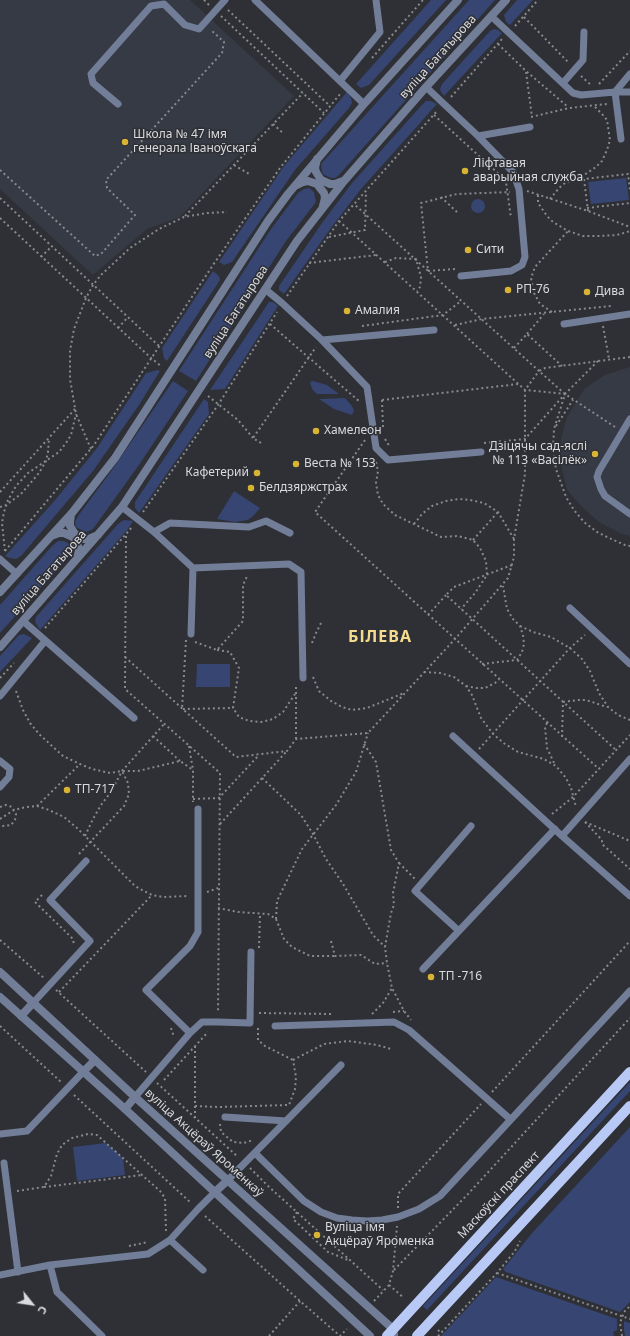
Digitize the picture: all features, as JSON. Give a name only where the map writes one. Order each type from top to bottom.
[{"type":"main road","name":"Маскоўскі праспект","points":[[391,1334],[630,1072]]},
{"type":"main road","points":[[417,1336],[630,1106]]},
{"type":"street","name":"вуліца Багатырова","points":[[0,592],[72,513],[115,458],[264,228],[294,187],[364,104],[458,0]]},
{"type":"street","name":"вуліца Багатырова","points":[[0,646],[23,622],[122,507],[297,241],[322,208],[426,87],[506,0]]},
{"type":"street","points":[[317,159],[315,168],[321,180],[335,184],[344,181]]},
{"type":"street","points":[[294,187],[303,182],[313,182],[317,184],[324,193],[325,198],[322,208]]},
{"type":"street","points":[[72,513],[70,522],[72,530],[75,534],[84,539],[94,538],[99,535]]},
{"type":"street","points":[[50,537],[54,534],[64,533],[73,537],[79,551],[75,560]]},
{"type":"street","name":"вуліца Акцёраў Яроменкаў","points":[[0,972],[135,1097],[228,1180],[391,1334]]},
{"type":"street","points":[[0,997],[125,1109],[370,1336]]},
{"type":"street","points":[[21,1016],[33,1003]]},
{"type":"street","points":[[84,1072],[95,1060]]},
{"type":"street","points":[[125,1109],[135,1097]]},
{"type":"street","points":[[215,1192],[228,1180]]},
{"type":"lane","points":[[340,81],[380,32],[376,0]]},
{"type":"lane","points":[[258,1],[364,104]]},
{"type":"lane","points":[[118,104],[93,82],[91,74],[151,6],[164,4],[185,24],[200,29],[223,2]]},
{"type":"lane","points":[[491,16],[573,93],[581,96],[615,92],[630,92]]},
{"type":"lane","points":[[563,83],[583,60],[584,32]]},
{"type":"lane","points":[[621,139],[615,92],[630,74]]},
{"type":"lane","points":[[426,87],[478,136],[513,172],[519,189],[525,258],[522,265],[511,271],[461,276]]},
{"type":"lane","points":[[478,136],[530,127]]},
{"type":"lane","points":[[265,289],[322,340],[367,387],[365,402],[376,448],[388,460],[481,452]]},
{"type":"lane","points":[[564,324],[630,314]]},
{"type":"lane","points":[[322,340],[434,330]]},
{"type":"lane","points":[[630,419],[599,471],[597,477],[600,489],[605,496],[630,514]]},
{"type":"lane","points":[[122,507],[154,532],[192,568],[289,564],[301,572],[303,678]]},
{"type":"lane","points":[[154,532],[170,523],[249,527],[266,521],[290,533]]},
{"type":"lane","points":[[0,558],[17,574]]},
{"type":"lane","points":[[191,634],[192,568]]},
{"type":"lane","points":[[570,608],[630,664]]},
{"type":"lane","points":[[23,622],[134,718]]},
{"type":"lane","points":[[0,696],[45,641]]},
{"type":"lane","points":[[453,736],[555,830],[630,896]]},
{"type":"lane","points":[[562,836],[630,759]]},
{"type":"lane","points":[[0,761],[10,769],[9,777],[0,787]]},
{"type":"lane","points":[[190,1033],[146,990],[190,946],[198,932],[195,807]]},
{"type":"lane","points":[[459,931],[415,891],[471,826]]},
{"type":"lane","points":[[423,969],[555,830]]},
{"type":"lane","points":[[33,1003],[90,941],[50,900],[86,861]]},
{"type":"lane","points":[[135,1097],[190,1033],[202,1022],[250,1023],[251,952]]},
{"type":"lane","points":[[254,1153],[304,1202],[321,1212],[337,1218],[367,1221],[398,1217],[419,1209],[440,1196],[630,991]]},
{"type":"lane","points":[[275,1026],[394,1022],[410,1030],[510,1119]]},
{"type":"lane","points":[[228,1180],[341,1066]]},
{"type":"lane","points":[[0,1134],[26,1131],[84,1072]]},
{"type":"lane","points":[[221,1117],[286,1121]]},
{"type":"lane","points":[[4,1163],[18,1272]]},
{"type":"lane","points":[[0,1275],[50,1265],[148,1254],[170,1240],[215,1192]]},
{"type":"lane","points":[[170,1240],[203,1270]]},
{"type":"lane","points":[[50,1265],[57,1292],[102,1336]]},
{"type":"path","points":[[204,0],[324,113]]},
{"type":"path","points":[[372,58],[423,0]]},
{"type":"path","points":[[39,635],[126,535],[137,520],[218,405],[282,303],[339,221],[538,0]]},
{"type":"path","points":[[223,2],[330,106]]},
{"type":"path","points":[[524,17],[575,70],[595,88],[630,51]]},
{"type":"path","points":[[0,170],[95,256],[102,254],[135,215],[107,188],[106,180],[222,54],[224,42],[205,23]]},
{"type":"path","points":[[498,44],[526,72],[570,108]]},
{"type":"path","points":[[526,72],[532,117]]},
{"type":"path","points":[[0,558],[5,550],[90,449],[280,168],[347,87]]},
{"type":"path","points":[[184,217],[303,93]]},
{"type":"path","points":[[570,108],[581,96]]},
{"type":"path","points":[[524,118],[570,108],[593,105],[607,120],[610,140],[602,161],[581,177],[566,183],[559,188],[550,199]]},
{"type":"path","points":[[434,115],[506,182],[512,222]]},
{"type":"path","points":[[273,124],[284,134]]},
{"type":"path","points":[[234,165],[251,175]]},
{"type":"path","points":[[581,177],[584,179],[628,174],[630,190]]},
{"type":"path","points":[[584,179],[587,209]]},
{"type":"path","points":[[428,271],[421,203],[441,197],[464,194],[508,193],[519,189],[587,209],[630,227]]},
{"type":"path","points":[[328,237],[365,230],[366,190]]},
{"type":"path","points":[[538,195],[538,203],[547,216],[553,222],[568,231],[583,236],[617,235],[630,231]]},
{"type":"path","points":[[441,197],[458,213]]},
{"type":"path","points":[[0,198],[159,346]]},
{"type":"path","points":[[587,209],[630,203]]},
{"type":"path","points":[[354,204],[564,394],[623,432]]},
{"type":"path","points":[[90,449],[76,414],[70,379],[70,351],[74,329],[86,298],[93,285],[101,275],[130,248],[159,229],[184,217],[207,213],[227,212]]},
{"type":"path","points":[[0,218],[161,366]]},
{"type":"path","points":[[339,221],[525,390],[564,394]]},
{"type":"path","points":[[552,312],[540,304],[534,294],[531,278],[535,267],[568,231]]},
{"type":"path","points":[[42,257],[52,246]]},
{"type":"path","points":[[309,263],[377,255]]},
{"type":"path","points":[[385,262],[396,258],[416,260]]},
{"type":"path","points":[[416,260],[421,277],[420,287],[417,292]]},
{"type":"path","points":[[428,271],[455,269]]},
{"type":"path","points":[[360,326],[443,315],[461,301]]},
{"type":"path","points":[[454,325],[482,319],[615,306]]},
{"type":"path","points":[[600,307],[609,360]]},
{"type":"path","points":[[514,348],[545,313]]},
{"type":"path","points":[[118,328],[128,317]]},
{"type":"path","points":[[270,324],[308,357],[365,402],[518,384]]},
{"type":"path","points":[[527,334],[562,366]]},
{"type":"path","points":[[253,438],[308,357],[322,340]]},
{"type":"path","points":[[387,963],[375,964],[361,955],[310,956],[292,947],[284,939],[276,919],[277,902],[302,849],[336,805],[356,772],[368,733],[503,586],[508,578],[514,557],[514,539],[525,474],[525,390],[539,371],[545,368],[630,357]]},
{"type":"path","points":[[481,444],[525,439],[564,394],[598,361]]},
{"type":"path","points":[[564,394],[554,429],[553,450],[556,469],[566,498],[584,522],[597,532],[630,546]]},
{"type":"path","points":[[208,396],[238,420],[253,438],[261,443]]},
{"type":"path","points":[[382,400],[384,433]]},
{"type":"path","points":[[554,429],[574,400]]},
{"type":"path","points":[[0,492],[75,409]]},
{"type":"path","points":[[5,550],[2,523],[6,506],[16,486],[28,473],[59,452],[71,434],[76,414]]},
{"type":"path","points":[[368,436],[315,512],[599,769]]},
{"type":"path","points":[[0,507],[6,506],[21,494],[39,473],[46,461],[49,438]]},
{"type":"path","points":[[385,438],[391,450]]},
{"type":"path","points":[[374,457],[378,471],[376,483],[378,495],[383,504],[395,515],[441,537],[458,536],[473,540],[480,548],[486,561],[486,575],[475,593],[461,609]]},
{"type":"path","points":[[414,524],[422,514],[432,506],[446,501],[459,499],[470,500],[484,503],[498,512],[514,539]]},
{"type":"path","points":[[473,540],[498,512]]},
{"type":"path","points":[[126,535],[126,689],[220,773],[218,1022],[159,1085]]},
{"type":"path","points":[[428,615],[454,587],[512,565]]},
{"type":"path","points":[[217,650],[242,621],[243,586],[251,570]]},
{"type":"path","points":[[503,586],[507,609],[513,619],[520,626],[550,637],[570,648],[582,659],[590,671],[599,693],[608,707],[618,715],[630,720]]},
{"type":"path","points":[[446,596],[616,750]]},
{"type":"path","points":[[311,646],[321,623]]},
{"type":"path","points":[[517,660],[522,652],[524,644],[520,626]]},
{"type":"path","points":[[473,754],[570,648],[592,629]]},
{"type":"path","points":[[182,709],[186,638],[217,650],[230,652],[239,668],[233,708],[239,717],[249,721],[261,722],[273,719],[283,712],[296,692]]},
{"type":"path","points":[[126,657],[236,757],[287,751]]},
{"type":"path","points":[[482,664],[517,660]]},
{"type":"path","points":[[0,678],[14,662]]},
{"type":"path","points":[[311,671],[319,690],[330,701],[352,710],[367,708],[406,692]]},
{"type":"path","points":[[424,672],[440,673],[454,677],[466,686],[472,695],[481,718],[492,734],[518,752],[544,759],[556,766]]},
{"type":"path","points":[[466,686],[486,688],[499,679]]},
{"type":"path","points":[[13,680],[23,710],[35,728],[62,756],[92,769],[110,773],[138,771],[180,761]]},
{"type":"path","points":[[219,825],[287,751],[296,739],[296,685]]},
{"type":"path","points":[[563,702],[568,700],[586,700],[608,707]]},
{"type":"path","points":[[562,737],[563,702]]},
{"type":"path","points":[[182,709],[233,708]]},
{"type":"path","points":[[547,723],[545,727],[547,748],[556,766],[566,778],[571,788],[579,816]]},
{"type":"path","points":[[85,836],[93,819],[111,792],[122,771],[165,724]]},
{"type":"path","points":[[296,739],[368,733]]},
{"type":"path","points":[[545,820],[573,797],[630,735]]},
{"type":"path","points":[[153,736],[180,761],[193,770]]},
{"type":"path","points":[[364,744],[376,762],[391,850],[399,863],[421,884]]},
{"type":"path","points":[[189,745],[193,770],[193,798],[195,807]]},
{"type":"path","points":[[193,798],[219,798],[259,754]]},
{"type":"path","points":[[37,806],[80,764]]},
{"type":"path","points":[[262,778],[301,815],[313,834],[326,860],[343,884],[373,935],[385,946]]},
{"type":"path","points":[[0,807],[6,805],[12,807],[16,814],[15,820],[11,825],[3,826],[0,824]]},
{"type":"path","points":[[0,819],[14,810],[37,806],[64,817],[135,886],[152,895],[163,897],[190,896],[198,895],[218,888]]},
{"type":"path","points":[[630,841],[584,822],[602,840],[602,844],[630,869]]},
{"type":"path","points":[[399,863],[393,892],[394,905],[385,946],[392,988],[404,1011],[414,1024]]},
{"type":"path","points":[[59,992],[152,895]]},
{"type":"path","points":[[190,896],[190,903]]},
{"type":"path","points":[[218,908],[238,912],[268,914],[276,919]]},
{"type":"path","points":[[259,952],[260,914]]},
{"type":"path","points":[[0,940],[59,992],[297,1212],[384,1290]]},
{"type":"path","points":[[331,941],[335,956]]},
{"type":"path","points":[[372,1303],[389,1285],[393,1271],[398,1217],[398,1194],[630,941]]},
{"type":"path","points":[[378,1013],[372,1014],[384,1003],[392,988]]},
{"type":"path","points":[[391,1012],[404,1011]]},
{"type":"path","points":[[258,1013],[334,1014]]},
{"type":"path","points":[[393,1271],[468,1194],[630,1018]]},
{"type":"path","points":[[0,1026],[300,1301],[341,1336],[346,1329]]},
{"type":"path","points":[[171,1026],[174,1036],[172,1043]]},
{"type":"path","points":[[258,1027],[258,1040],[265,1046],[293,1060]]},
{"type":"path","points":[[293,1060],[324,1044],[348,1041],[378,1045],[391,1049]]},
{"type":"path","points":[[195,1045],[195,1118]]},
{"type":"path","points":[[195,1106],[218,1107],[289,1105],[295,1089],[296,1077],[293,1060]]},
{"type":"path","points":[[218,1107],[221,1117],[221,1132],[233,1142],[244,1143],[257,1139]]},
{"type":"path","points":[[44,1187],[51,1176],[57,1154],[62,1145],[72,1138],[88,1134],[97,1135],[160,1191],[165,1198],[166,1231],[163,1236]]},
{"type":"path","points":[[8,1193],[142,1175]]},
{"type":"path","points":[[297,1212],[293,1219],[328,1252],[351,1261]]},
{"type":"path","points":[[123,1247],[153,1241]]},
{"type":"path","points":[[438,1336],[497,1273],[515,1251]]},
{"type":"path","points":[[497,1273],[630,1319]]},
{"type":"path","points":[[389,1285],[404,1298]]},
{"type":"path","points":[[269,1336],[300,1301]]},
{"type":"path","points":[[622,1336],[620,1323],[624,1312],[630,1306]]},
{"type":"path","points":[[438,1330],[441,1333]]},
{"type":"shaded area","name":"Школа № 47 імя генерала Іваноўскага","points":[[0,0],[190,0],[294,96],[180,217],[147,229],[93,275],[0,189]]},
{"type":"shaded area","points":[[431,0],[446,0],[369,85],[361,88],[356,84]]},
{"type":"shaded area","points":[[469,0],[495,0],[338,176],[331,178],[324,175],[321,164]]},
{"type":"shaded area","points":[[517,0],[533,0],[510,25],[506,22],[504,15]]},
{"type":"shaded area","points":[[494,29],[502,33],[444,96],[440,89],[442,84],[490,31]]},
{"type":"shaded area","points":[[347,92],[352,103],[349,108],[295,170],[232,262],[224,265],[219,262],[284,166]]},
{"type":"shaded area","points":[[426,101],[431,101],[437,104],[361,189],[284,294],[279,290],[279,286],[322,223],[352,183],[421,106]]},
{"type":"shaded area","points":[[626,178],[629,200],[591,204],[588,182]]},
{"type":"shaded area","points":[[309,188],[314,192],[316,202],[286,241],[196,381],[179,371],[271,229],[298,193]]},
{"type":"shaded area","points":[[475,199],[481,199],[485,203],[485,209],[481,213],[475,213],[471,209],[471,203]]},
{"type":"shaded area","points":[[213,271],[219,276],[220,280],[167,361],[164,358],[162,348]]},
{"type":"shaded area","points":[[269,302],[273,302],[278,306],[225,389],[210,390]]},
{"type":"shaded area","name":"Дзіцячы сад-яслі № 113 «Васілёк»","points":[[630,367],[630,536],[620,533],[599,522],[582,507],[567,490],[561,464],[560,443],[567,417],[585,388],[605,375]]},
{"type":"shaded area","points":[[158,370],[160,371],[139,405],[93,471],[21,556],[16,559],[5,556],[56,499],[97,448],[146,373]]},
{"type":"shaded area","points":[[173,381],[188,391],[141,462],[93,529],[87,532],[76,527],[75,522],[78,516],[112,470]]},
{"type":"shaded area","points":[[313,381],[327,385],[339,394],[317,394],[312,389],[310,382]]},
{"type":"shaded area","points":[[345,398],[352,406],[354,411],[352,415],[334,409],[319,399]]},
{"type":"shaded area","points":[[204,399],[208,402],[209,414],[139,513],[135,508],[135,502]]},
{"type":"shaded area","points":[[234,491],[260,508],[248,520],[235,522],[217,519]]},
{"type":"shaded area","points":[[124,520],[133,521],[128,529],[40,630],[35,622],[36,617],[118,524]]},
{"type":"shaded area","points":[[58,541],[64,541],[69,544],[71,552],[68,557],[0,633],[0,605]]},
{"type":"shaded area","points":[[24,634],[32,638],[0,672],[0,656],[19,635]]},
{"type":"shaded area","points":[[197,664],[230,664],[230,687],[196,687]]},
{"type":"shaded area","points":[[630,1082],[630,1091],[427,1310],[423,1306]]},
{"type":"shaded area","points":[[630,1127],[630,1302],[620,1312],[506,1272],[503,1269],[533,1232]]},
{"type":"shaded area","points":[[106,1143],[123,1158],[125,1175],[77,1181],[73,1147]]},
{"type":"shaded area","points":[[496,1277],[617,1319],[617,1330],[613,1332],[614,1336],[441,1336]]},
{"type":"shaded area","points":[[624,1321],[630,1323],[630,1336],[625,1336]]},
{"type":"place","name":"Школа № 47 імя генерала Іваноўскага","points":[[125,142]]},
{"type":"place","name":"Ліфтавая аварыйная служба","points":[[465,171]]},
{"type":"place","name":"Сити","points":[[468,250]]},
{"type":"place","name":"РП-76","points":[[508,290]]},
{"type":"place","name":"Дива","points":[[587,292]]},
{"type":"place","name":"Амалия","points":[[347,311]]},
{"type":"place","name":"Хамелеон","points":[[316,431]]},
{"type":"place","name":"Дзіцячы сад-яслі № 113 «Васілёк»","points":[[595,454]]},
{"type":"place","name":"Веста № 153","points":[[296,464]]},
{"type":"place","name":"Кафетерий","points":[[257,473]]},
{"type":"place","name":"Белдзяржстрах","points":[[251,488]]},
{"type":"place","name":"ТП-717","points":[[67,790]]},
{"type":"place","name":"ТП -716","points":[[431,977]]},
{"type":"place","name":"Вуліца імя Акцёраў Яроменка","points":[[317,1235]]},
{"type":"district","name":"БІЛЕВА","points":[[380,637]]}]
